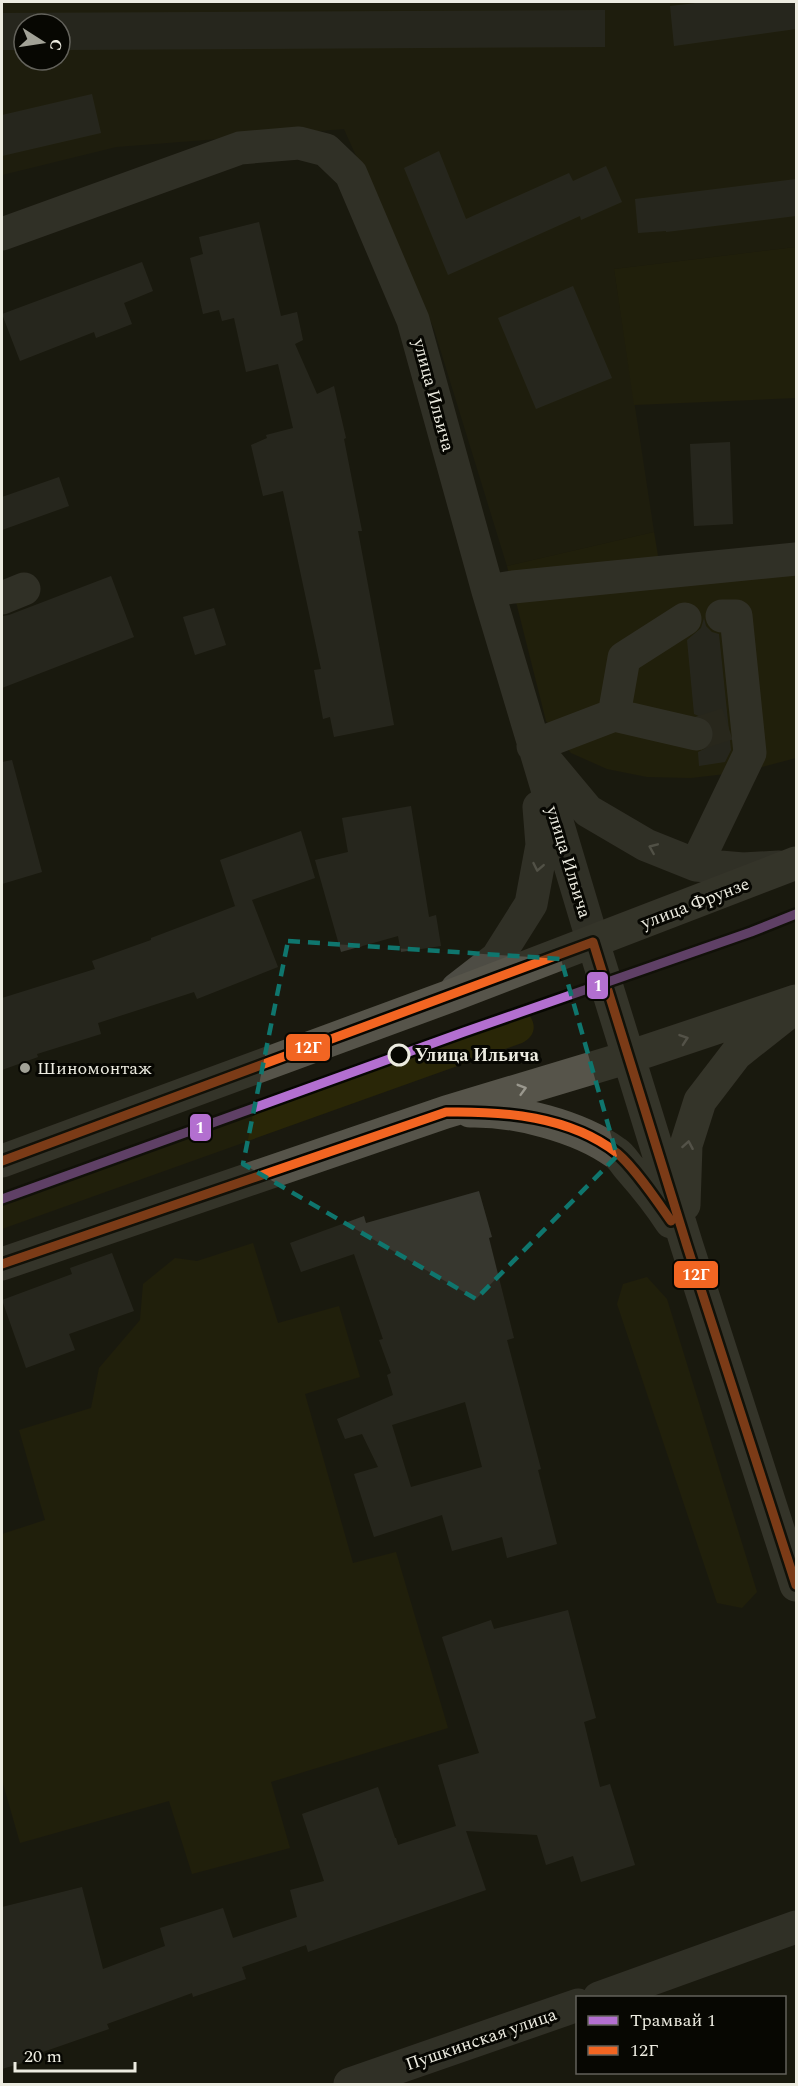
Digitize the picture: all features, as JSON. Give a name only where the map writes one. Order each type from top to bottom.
[{"type":"main road","name":"улица Фрунзе","points":[[2,1161],[442,999],[794,864]]},
{"type":"main road","name":"улица Ильича","points":[[593,942],[796,1585]]},
{"type":"main road","points":[[2,1264],[446,1112],[629,1057],[796,1001]]},
{"type":"main road","points":[[687,1245],[683,1194],[686,1145],[700,1101],[736,1054],[796,1006]]},
{"type":"main road","points":[[446,1112],[486,1111],[522,1115],[570,1128],[617,1153],[656,1199],[687,1245]]},
{"type":"street","name":"улица Ильича","points":[[2,234],[240,148],[299,143],[326,150],[351,174],[414,320],[488,591],[593,942]]},
{"type":"street","points":[[488,591],[796,559]]},
{"type":"street","points":[[696,865],[750,753],[739,720],[736,616],[722,616]]},
{"type":"street","points":[[614,714],[624,658],[685,619]]},
{"type":"street","points":[[534,746],[614,714],[696,734]]},
{"type":"street","points":[[534,746],[588,811],[645,845],[696,865],[743,869],[794,864]]},
{"type":"street","points":[[442,999],[497,958],[531,904],[542,845],[534,746]]},
{"type":"street","points":[[605,1996],[796,1927]]},
{"type":"street","name":"Пушкинская улица","points":[[350,2085],[576,2006]]},
{"type":"highlighted area","points":[[288,941],[561,959],[617,1156],[476,1299],[243,1164]]},
{"type":"shaded area","points":[[2,2],[796,2],[796,247],[614,269],[654,532],[507,566],[434,329],[344,129],[116,147],[2,175]]},
{"type":"shaded area","points":[[796,247],[796,398],[634,405],[614,269]]},
{"type":"shaded area","points":[[654,532],[660,568],[796,547],[796,758],[743,772],[691,778],[647,777],[607,769],[571,753],[546,721],[507,566]]},
{"type":"shaded area","points":[[519,1010],[530,1016],[534,1028],[532,1035],[522,1043],[2,1229],[2,1194]]},
{"type":"shaded area","points":[[253,1243],[278,1323],[339,1306],[360,1377],[305,1394],[353,1563],[396,1552],[448,1728],[271,1782],[290,1848],[192,1874],[169,1801],[20,1843],[2,1780],[2,1534],[45,1520],[19,1430],[91,1408],[99,1368],[140,1320],[143,1284],[175,1258],[197,1261]]},
{"type":"shaded area","points":[[647,1277],[667,1299],[757,1592],[742,1608],[717,1603],[617,1304],[623,1284]]},
{"type":"building","points":[[705,2],[796,2],[796,29],[674,46],[670,6]]},
{"type":"building","points":[[605,10],[605,47],[72,50],[72,13]]},
{"type":"building","points":[[2,13],[12,13],[12,50],[2,50]]},
{"type":"building","points":[[92,94],[101,133],[2,156],[2,115]]},
{"type":"building","points":[[439,151],[466,219],[569,173],[573,181],[606,166],[622,202],[581,220],[580,216],[448,275],[404,168]]},
{"type":"building","points":[[796,179],[796,216],[666,232],[638,233],[635,199]]},
{"type":"building","points":[[259,222],[281,316],[297,312],[303,340],[295,344],[317,394],[334,386],[346,438],[344,439],[362,531],[358,531],[394,725],[334,737],[330,717],[323,719],[314,670],[321,669],[283,491],[263,496],[251,445],[267,438],[266,435],[293,428],[278,364],[246,372],[234,318],[222,321],[219,310],[203,314],[190,258],[203,254],[199,237]]},
{"type":"building","points":[[142,262],[153,291],[124,303],[132,324],[96,338],[94,332],[20,361],[2,314]]},
{"type":"building","points":[[573,286],[612,378],[536,409],[498,318]]},
{"type":"building","points":[[730,442],[733,524],[694,526],[690,444]]},
{"type":"building","points":[[59,477],[69,506],[2,530],[2,497]]},
{"type":"building","points":[[111,576],[134,637],[2,688],[2,616]]},
{"type":"building","points":[[214,608],[226,645],[195,655],[183,617]]},
{"type":"building","points":[[704,618],[706,626],[712,632],[719,634],[731,750],[725,762],[699,766],[698,752],[710,746],[714,738],[714,729],[708,720],[694,714],[687,640],[701,628]]},
{"type":"building","points":[[12,760],[42,872],[2,884],[2,762]]},
{"type":"building","points":[[411,806],[429,917],[436,915],[441,946],[401,952],[398,936],[341,952],[315,860],[348,852],[342,818]]},
{"type":"building","points":[[301,831],[315,878],[252,900],[278,967],[197,999],[194,992],[98,1023],[101,1034],[37,1054],[38,1057],[2,1070],[2,998],[95,969],[92,961],[238,905],[235,906],[220,860]]},
{"type":"building","points":[[479,1191],[492,1237],[489,1238],[514,1338],[507,1340],[541,1469],[538,1470],[557,1544],[507,1558],[502,1537],[452,1551],[442,1515],[374,1537],[354,1474],[378,1467],[362,1434],[345,1439],[337,1419],[393,1395],[387,1375],[391,1373],[379,1340],[383,1339],[354,1254],[301,1272],[290,1243],[364,1216],[366,1223]],"holes":[[[465,1402],[482,1467],[411,1487],[392,1425]]]},
{"type":"building","points":[[112,1253],[134,1311],[69,1334],[75,1350],[26,1368],[2,1300],[72,1274],[70,1268]]},
{"type":"building","points":[[568,1610],[596,1718],[584,1722],[600,1787],[610,1784],[635,1865],[581,1882],[573,1856],[546,1865],[537,1835],[466,1831],[486,1890],[308,1952],[306,1945],[242,1967],[246,1979],[193,1997],[192,1993],[107,2024],[109,2029],[40,2053],[42,2057],[2,2069],[2,1907],[82,1887],[103,1969],[165,1946],[160,1928],[223,1908],[233,1938],[297,1917],[290,1890],[324,1881],[302,1814],[378,1787],[398,1845],[456,1826],[438,1765],[479,1753],[442,1637],[491,1620],[494,1629]]},
{"type":"tunnel","points":[[696,734],[730,723]]},
{"type":"tram line","name":"1","points":[[2,1199],[796,914]]},
{"type":"transit line","name":"12Г","points":[[2,1161],[593,942],[687,1246],[796,1585]]},
{"type":"transit line","name":"12Г","points":[[2,1264],[446,1112],[490,1113],[535,1118],[578,1131],[598,1141],[624,1159],[646,1185],[671,1221]]},
{"type":"place","name":"Улица Ильича","points":[[399,1055]]},
{"type":"place","name":"Шиномонтаж","points":[[25,1068]]}]
